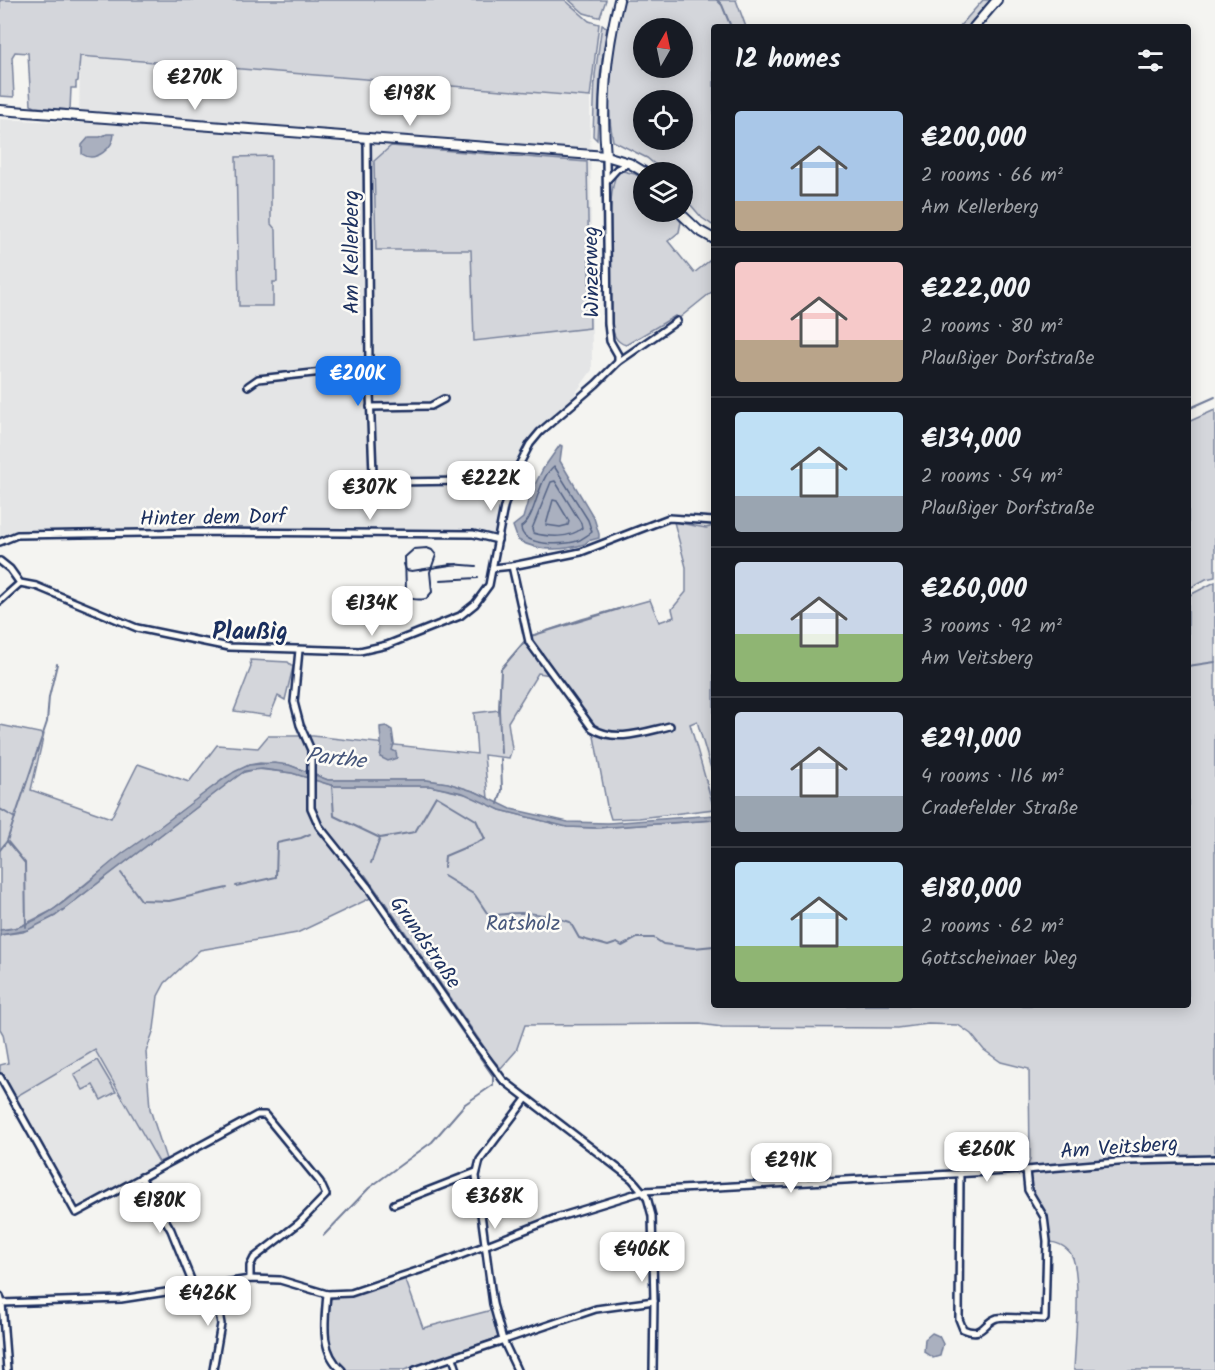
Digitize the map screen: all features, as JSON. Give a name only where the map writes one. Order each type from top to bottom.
[{"type":"main road","points":[[606,156],[604,90],[607,57],[619,0]]},
{"type":"main road","points":[[977,24],[997,0]]},
{"type":"main road","points":[[0,110],[606,156],[633,165]]},
{"type":"main road","points":[[690,222],[711,237]]},
{"type":"street","name":"Am Kellerberg","points":[[367,137],[369,367],[373,474],[380,480],[474,482],[509,490]]},
{"type":"street","name":"Winzerweg","points":[[606,156],[608,324],[610,341],[618,355],[618,362]]},
{"type":"street","points":[[607,180],[618,169],[629,163]]},
{"type":"street","points":[[0,561],[10,569],[20,583],[43,588],[152,633],[229,647],[360,651],[387,645],[460,616],[475,604],[489,585],[509,490],[522,458],[540,432],[618,362],[676,321]]},
{"type":"street","points":[[248,386],[258,379],[369,367]]},
{"type":"street","points":[[370,407],[430,406],[444,399]]},
{"type":"street","points":[[493,568],[581,552],[669,518],[711,521]]},
{"type":"street","name":"Hinter dem Dorf","points":[[0,542],[17,535],[207,532],[473,534],[498,540]]},
{"type":"street","points":[[512,566],[529,642],[592,728],[600,733],[623,736],[670,726]]},
{"type":"street","points":[[0,601],[20,583]]},
{"type":"street","name":"Grundstraße","points":[[300,650],[294,702],[300,725],[311,750],[311,808],[319,826],[367,886],[503,1080],[632,1179],[644,1191]]},
{"type":"street","points":[[0,1077],[76,1213],[257,1115],[265,1115],[320,1182],[326,1195],[299,1223],[255,1258],[250,1266],[250,1279]]},
{"type":"street","points":[[517,1370],[504,1341],[493,1304],[476,1172],[480,1160],[526,1099]]},
{"type":"street","name":"Am Veitsberg","points":[[327,1294],[351,1293],[438,1264],[556,1218],[644,1191],[1026,1170],[1129,1161],[1215,1159]]},
{"type":"street","points":[[960,1173],[959,1319],[963,1329],[979,1332],[997,1318],[1045,1319],[1047,1241],[1044,1217],[1028,1190],[1026,1170]]},
{"type":"street","points":[[394,1204],[476,1172]]},
{"type":"street","points":[[141,1177],[171,1230],[194,1287]]},
{"type":"street","points":[[644,1191],[652,1216],[653,1370]]},
{"type":"street","points":[[2,1303],[122,1299],[250,1279],[280,1280],[327,1294],[324,1335],[330,1356],[342,1370]]},
{"type":"street","points":[[213,1370],[221,1324],[214,1284]]},
{"type":"street","points":[[0,1296],[7,1370]]},
{"type":"street","points":[[415,1370],[596,1309],[654,1301]]},
{"type":"street","points":[[453,1358],[457,1370]]},
{"type":"shaded area","points":[[80,56],[590,97],[592,370],[562,412],[540,432],[516,471],[499,534],[394,528],[18,531],[0,536],[0,119],[79,123]]},
{"type":"shaded area","points":[[92,1045],[159,1163],[81,1205],[73,1202],[0,1072],[0,1067]]},
{"type":"green space","points":[[0,0],[565,0],[589,21],[599,24],[590,97],[80,56],[78,81],[76,88],[71,88],[70,110],[31,105],[28,53],[15,52],[12,57],[14,97],[0,96]]},
{"type":"green space","points":[[569,0],[606,0],[600,17],[598,17],[584,13]]},
{"type":"green space","points":[[623,0],[736,0],[745,24],[711,24],[711,224],[693,208],[693,162],[652,162],[613,141],[609,106],[611,70]]},
{"type":"green space","points":[[983,0],[994,0],[973,24],[962,24]]},
{"type":"green space","points":[[602,25],[607,27],[600,76],[597,140],[593,136],[595,75]]},
{"type":"green space","points":[[391,146],[587,162],[590,328],[474,341],[471,250],[376,250],[374,161]]},
{"type":"green space","points":[[271,156],[271,224],[276,230],[277,282],[273,282],[273,306],[239,306],[236,157]]},
{"type":"green space","points":[[623,171],[633,174],[633,222],[681,222],[679,232],[668,241],[694,273],[711,259],[711,292],[678,319],[675,316],[626,345],[615,337],[612,324],[610,223],[613,185],[617,173]]},
{"type":"green space","points":[[1215,410],[1215,577],[1191,587],[1191,421]]},
{"type":"green space","points":[[674,522],[706,528],[711,527],[711,769],[697,721],[690,724],[711,798],[711,809],[611,819],[594,736],[551,675],[538,673],[508,722],[512,749],[509,758],[484,755],[488,798],[447,783],[426,780],[328,780],[289,765],[260,763],[249,765],[226,777],[125,852],[53,910],[19,927],[0,930],[0,725],[44,734],[31,790],[111,818],[138,764],[189,782],[217,745],[258,748],[268,736],[313,736],[477,754],[474,713],[499,710],[501,669],[524,642],[531,636],[582,619],[650,600],[659,622],[674,617],[672,609],[686,592],[686,567]]},
{"type":"green space","name":"Ratsholz","points":[[1215,582],[1215,1370],[1074,1370],[1077,1310],[1074,1263],[1066,1248],[1047,1241],[1044,1217],[1027,1184],[1026,1177],[1030,1160],[1029,1069],[1001,1062],[984,1050],[971,1034],[958,1025],[928,1024],[898,1028],[722,1027],[700,1024],[525,1025],[516,1051],[501,1068],[493,1060],[379,894],[297,933],[200,950],[165,983],[158,996],[154,1029],[146,1052],[150,1109],[166,1159],[159,1162],[95,1050],[12,1099],[0,1077],[0,1065],[8,1063],[0,1029],[0,935],[23,932],[55,916],[241,773],[257,769],[292,773],[334,786],[430,786],[474,796],[500,810],[567,827],[596,828],[711,820],[711,1008],[1191,1008],[1191,594]]},
{"type":"green space","points":[[250,660],[288,662],[293,667],[285,700],[278,696],[270,716],[234,711],[251,667]]},
{"type":"green space","points":[[97,1060],[116,1092],[101,1100],[93,1085],[83,1090],[74,1074]]},
{"type":"green space","points":[[405,1278],[423,1328],[492,1310],[500,1337],[404,1370],[347,1370],[333,1355],[330,1347],[327,1329],[329,1299],[352,1295]]},
{"type":"water","points":[[114,134],[111,144],[103,153],[92,157],[82,154],[82,145],[89,137],[100,137]]},
{"type":"water","points":[[560,445],[562,446],[560,461],[594,518],[599,538],[568,548],[534,547],[518,540],[513,526],[523,518],[530,494],[543,469]]},
{"type":"water","points":[[386,726],[392,730],[394,744],[392,750],[396,752],[397,758],[388,761],[380,757],[380,727]]},
{"type":"water","points":[[274,763],[289,765],[328,780],[426,780],[448,783],[476,792],[511,809],[568,822],[608,823],[711,815],[711,820],[596,828],[567,827],[500,810],[463,793],[430,786],[334,786],[292,773],[262,769],[245,771],[55,916],[28,930],[0,935],[0,930],[34,921],[51,911],[126,851],[207,791],[234,772],[249,765]]},
{"type":"water","points":[[932,1333],[939,1336],[943,1344],[940,1356],[933,1358],[924,1352],[925,1339]]},
{"type":"waterway","points":[[717,0],[722,5],[730,24]]},
{"type":"waterway","points":[[1191,408],[1215,397]]},
{"type":"waterway","points":[[531,636],[619,609]]},
{"type":"waterway","points":[[501,753],[499,710],[501,669],[524,642]]},
{"type":"waterway","points":[[1191,666],[1215,662]]},
{"type":"waterway","points":[[26,927],[25,863],[7,841],[47,722],[49,697],[57,664]]},
{"type":"waterway","points":[[498,804],[502,790],[501,759]]},
{"type":"waterway","points":[[332,785],[334,816],[380,838],[415,832],[436,796],[476,820],[485,839],[445,856],[444,867]]},
{"type":"waterway","points":[[0,809],[15,818]]},
{"type":"waterway","points":[[236,886],[276,877],[277,843],[310,834]]},
{"type":"waterway","points":[[371,863],[380,838]]},
{"type":"waterway","points":[[0,850],[7,841]]},
{"type":"waterway","points":[[121,873],[141,900],[169,901],[227,888]]},
{"type":"waterway","points":[[365,875],[396,919]]},
{"type":"waterway","points":[[444,876],[475,895],[489,916],[530,913],[559,919],[570,922],[579,938],[608,946],[617,943],[622,946],[637,938],[654,938],[663,944],[694,948],[711,946]]},
{"type":"waterway","points":[[396,937],[419,970]]},
{"type":"waterway","points":[[324,1235],[369,1188],[432,1142],[465,1104],[493,1085],[493,1076],[423,976]]},
{"type":"railway","points":[[427,548],[436,555],[430,572],[432,592],[426,599],[414,599],[409,597],[406,591],[405,557],[414,549],[427,548]]},
{"type":"railway","points":[[404,564],[406,570],[412,571],[457,564]]},
{"type":"railway","points":[[450,564],[476,566]]},
{"type":"railway","points":[[440,580],[478,578]]},
{"type":"district","name":"Plaußig","points":[[250,631]]},
{"type":"water label","name":"Parthe","points":[[336,757]]}]
